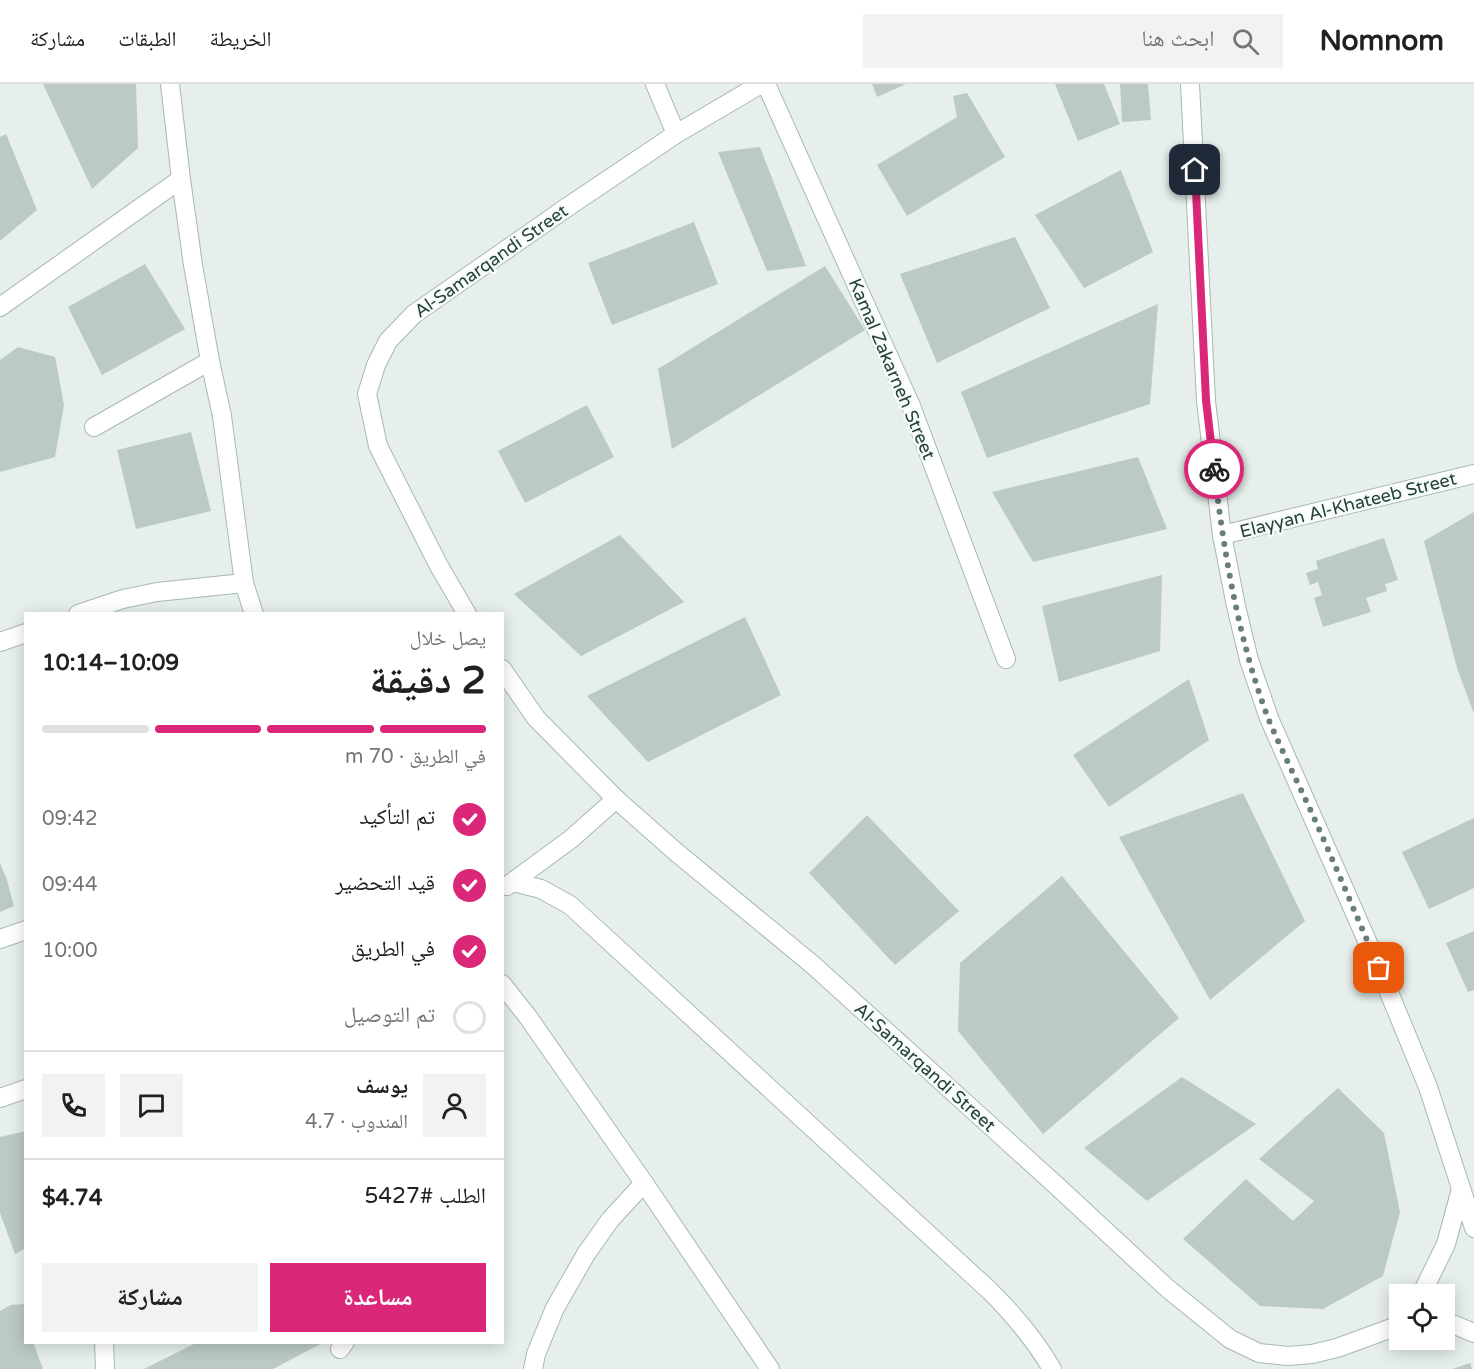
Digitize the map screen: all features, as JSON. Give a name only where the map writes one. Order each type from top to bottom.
[{"type":"street","points":[[170,84],[193,265],[222,416],[244,583],[253,612]]},
{"type":"street","points":[[656,84],[675,134]]},
{"type":"street","name":"Al-Samarqandi Street","points":[[466,612],[439,566],[378,446],[367,394],[376,365],[388,341],[414,314],[566,208],[675,134],[761,84]]},
{"type":"street","name":"Kamal Zakarneh Street","points":[[765,84],[911,406],[1006,659]]},
{"type":"street","points":[[1190,84],[1206,400],[1222,535],[1249,660],[1269,718],[1384,979],[1428,1087],[1474,1228]]},
{"type":"street","points":[[0,307],[181,179]]},
{"type":"street","points":[[94,427],[210,361]]},
{"type":"street","name":"Elayyan Al-Khateeb Street","points":[[1222,535],[1474,474]]},
{"type":"street","points":[[84,612],[123,599],[157,592],[244,583]]},
{"type":"street","points":[[0,642],[24,634]]},
{"type":"street","name":"Al-Samarqandi Street","points":[[504,672],[536,718],[616,799],[684,859],[813,965],[1167,1288],[1255,1361],[1312,1354],[1337,1348],[1389,1328]]},
{"type":"street","points":[[508,885],[571,839],[616,799]]},
{"type":"street","points":[[508,885],[541,889],[570,905],[1010,1310],[1033,1338],[1052,1369]]},
{"type":"street","points":[[0,939],[24,931]]},
{"type":"street","points":[[504,987],[528,1017],[644,1183],[770,1369]]},
{"type":"street","points":[[0,1098],[24,1090]]},
{"type":"street","points":[[533,1369],[536,1354],[555,1308],[586,1254],[610,1220],[644,1183]]},
{"type":"street","points":[[1426,1284],[1446,1244],[1462,1187]]},
{"type":"street","points":[[1455,1325],[1474,1333]]},
{"type":"street","points":[[104,1344],[105,1369]]},
{"type":"building","points":[[43,84],[136,84],[138,148],[92,189]]},
{"type":"building","points":[[872,84],[906,84],[877,97]]},
{"type":"building","points":[[1055,84],[1104,84],[1120,124],[1078,141]]},
{"type":"building","points":[[1120,84],[1148,84],[1151,120],[1122,122]]},
{"type":"building","points":[[967,93],[1005,157],[907,216],[877,165],[957,117],[953,96]]},
{"type":"building","points":[[6,134],[37,210],[0,241],[0,137]]},
{"type":"building","points":[[760,147],[806,266],[767,271],[718,152]]},
{"type":"building","points":[[1121,170],[1153,252],[1084,288],[1035,215]]},
{"type":"building","points":[[694,222],[718,284],[612,325],[588,263]]},
{"type":"building","points":[[1015,237],[1050,308],[937,363],[900,274]]},
{"type":"building","points":[[145,264],[185,329],[102,375],[68,307]]},
{"type":"building","points":[[825,266],[865,330],[672,449],[658,369]]},
{"type":"building","points":[[1158,304],[1150,404],[987,458],[961,392]]},
{"type":"building","points":[[18,347],[55,357],[64,405],[55,457],[0,472],[0,360]]},
{"type":"building","points":[[587,405],[614,457],[525,503],[498,451]]},
{"type":"building","points":[[191,432],[211,511],[136,529],[117,450]]},
{"type":"building","points":[[1138,457],[1167,529],[1033,562],[992,492]]},
{"type":"building","points":[[1474,512],[1474,714],[1457,668],[1424,541]]},
{"type":"building","points":[[620,535],[684,602],[581,656],[514,594]]},
{"type":"building","points":[[1384,538],[1398,580],[1385,584],[1387,591],[1366,598],[1371,612],[1323,627],[1314,598],[1322,595],[1318,582],[1310,585],[1306,573],[1318,569],[1316,561]]},
{"type":"building","points":[[1162,575],[1160,651],[1059,682],[1042,606]]},
{"type":"building","points":[[745,617],[781,695],[648,762],[587,696]]},
{"type":"building","points":[[1189,679],[1209,740],[1109,807],[1073,755]]},
{"type":"building","points":[[1243,793],[1305,921],[1210,1000],[1119,837]]},
{"type":"building","points":[[867,815],[959,911],[895,965],[809,873]]},
{"type":"building","points":[[1474,818],[1474,888],[1429,909],[1402,852]]},
{"type":"building","points":[[0,863],[14,906],[0,912]]},
{"type":"building","points":[[1062,876],[1179,1018],[1043,1134],[958,1031],[960,963]]},
{"type":"building","points":[[1474,931],[1474,990],[1468,992],[1446,943]]},
{"type":"building","points":[[1182,1077],[1256,1124],[1147,1201],[1084,1148]]},
{"type":"building","points":[[1338,1088],[1384,1133],[1400,1212],[1383,1276],[1323,1309],[1260,1306],[1183,1239],[1246,1179],[1293,1221],[1314,1201],[1259,1159]]},
{"type":"building","points":[[24,1131],[24,1249],[15,1254],[0,1213],[0,1137]]},
{"type":"building","points":[[24,1304],[24,1344],[34,1344],[43,1369],[0,1369],[0,1311],[11,1305]]},
{"type":"building","points":[[194,1344],[320,1344],[273,1369],[144,1369]]},
{"type":"building","points":[[1470,1363],[1472,1369],[1452,1369]]},
{"type":"way so far","points":[[1214,469],[1222,535],[1249,660],[1269,718],[1379,968]]},
{"type":"route","points":[[1195,170],[1206,400],[1214,469]]}]
